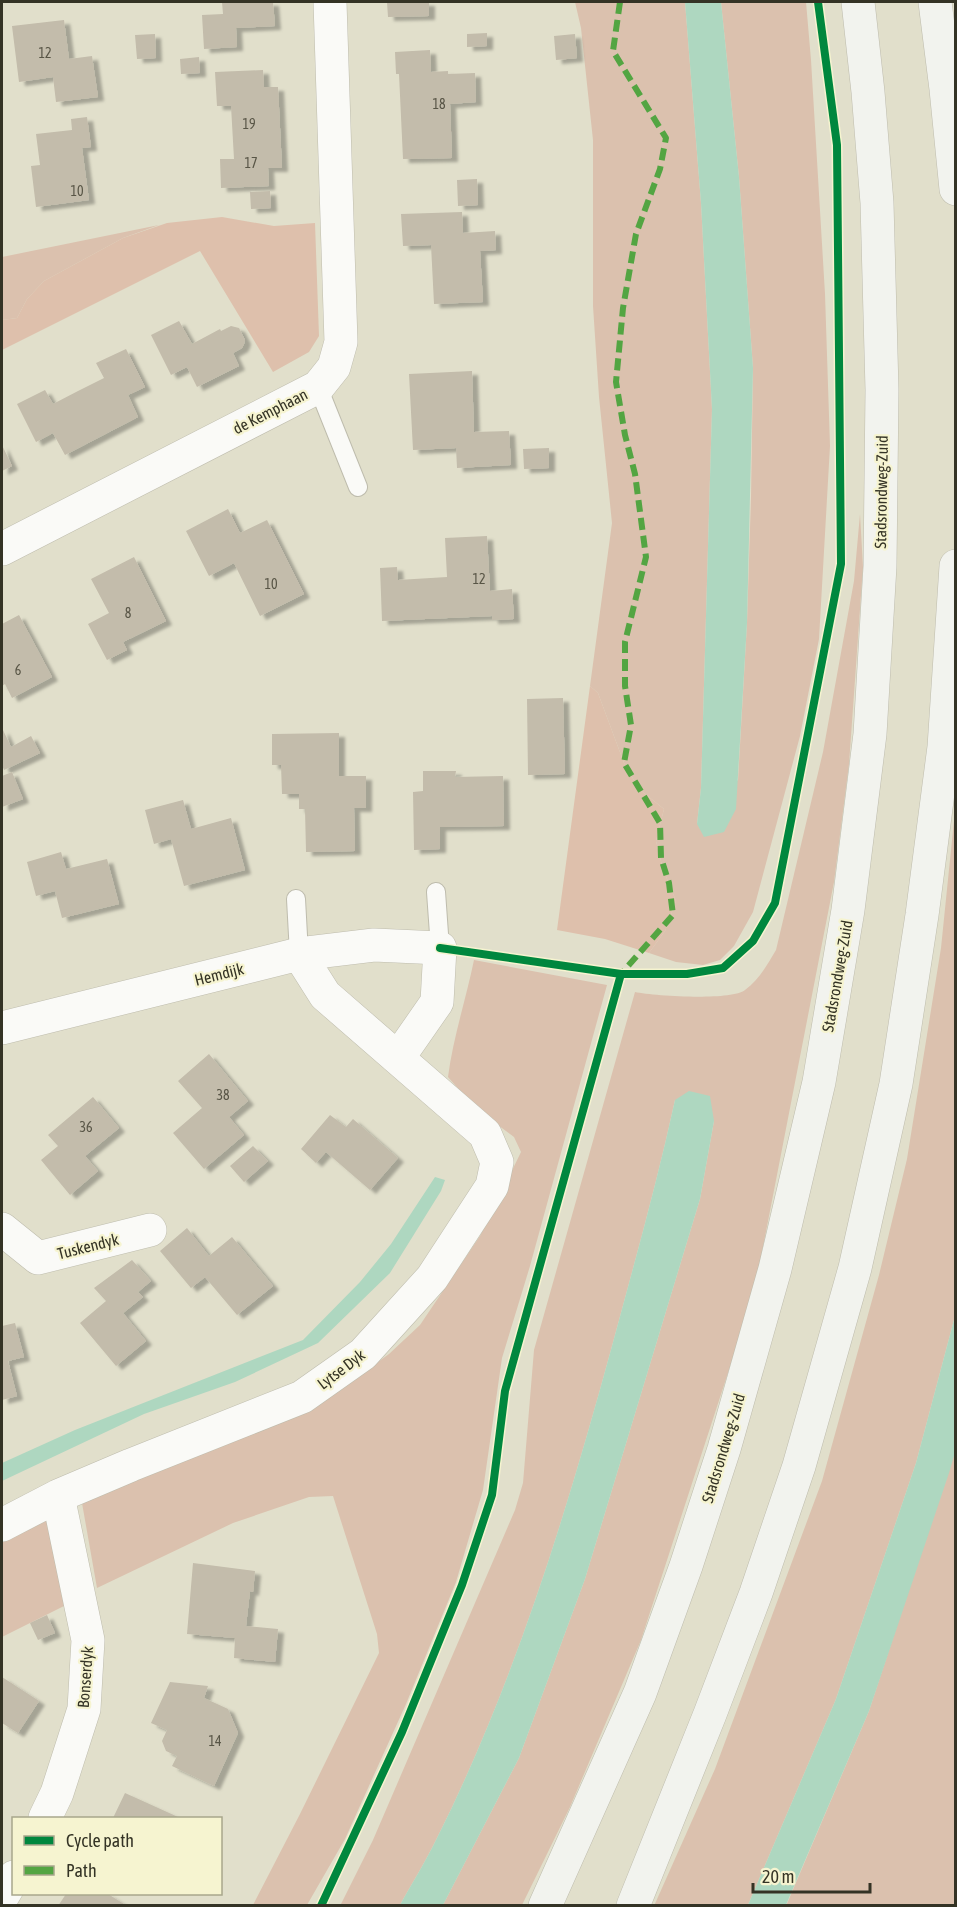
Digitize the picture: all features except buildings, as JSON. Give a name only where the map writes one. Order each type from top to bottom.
[{"type":"main road","name":"Stadsrondweg-Zuid","points":[[545,1905],[640,1693],[686,1566],[724,1449],[775,1269],[819,1082],[848,910],[870,734],[880,566],[882,425],[877,203],[858,2]]},
{"type":"main road","points":[[935,2],[956,189]]},
{"type":"main road","points":[[633,1905],[756,1593],[799,1466],[855,1268],[896,1083],[922,915],[944,747],[956,566]]},
{"type":"street","name":"de Kemphaan","points":[[2,549],[318,387],[334,367],[341,342],[330,2]]},
{"type":"street","name":"Hemdijk","points":[[2,1028],[299,954],[374,945],[441,948]]},
{"type":"street","points":[[398,1058],[437,1002],[441,948]]},
{"type":"street","name":"Lytse Dyk","points":[[2,1525],[58,1496],[302,1397],[363,1354],[432,1278],[492,1186],[497,1162],[485,1134],[325,995],[299,954]]},
{"type":"street","name":"Tuskendyk","points":[[2,1229],[38,1258],[150,1230]]},
{"type":"street","name":"Bonserdyk","points":[[45,1817],[57,1793],[84,1708],[88,1640],[58,1496]]},
{"type":"street","points":[[2,1898],[12,1880]]},
{"type":"lane","points":[[318,387],[358,487]]},
{"type":"lane","points":[[436,892],[441,948]]},
{"type":"lane","points":[[296,899],[299,954]]},
{"type":"shaded area","points":[[575,2],[685,2],[701,203],[712,409],[701,788],[697,824],[738,780],[751,497],[753,368],[739,177],[721,2],[806,2],[825,294],[830,446],[819,639],[800,736],[753,912],[734,946],[720,960],[703,965],[676,962],[649,953],[665,931],[676,901],[663,869],[656,841],[664,809],[639,789],[624,763],[598,693],[590,686],[612,523],[599,397],[593,306],[593,140],[581,28]]},
{"type":"shaded area","points":[[685,2],[721,2],[739,177],[753,368],[747,623],[736,809],[724,832],[704,837],[697,824],[701,788],[712,409],[701,203]]},
{"type":"shaded area","points":[[222,217],[274,226],[315,223],[319,336],[309,352],[273,372],[200,251],[2,350],[2,320],[17,318],[27,299],[44,281],[123,238],[167,223]]},
{"type":"shaded area","points":[[159,225],[123,238],[44,281],[27,299],[17,318],[2,320],[2,257]]},
{"type":"shaded area","points":[[860,514],[863,567],[849,764],[834,882],[754,1293],[641,1640],[570,1807],[522,1905],[443,1905],[519,1758],[585,1579],[700,1199],[714,1121],[675,1100],[645,1223],[576,1472],[536,1597],[491,1719],[437,1838],[400,1905],[340,1906],[373,1840],[515,1510],[523,1483],[534,1350],[635,992],[692,997],[725,996],[737,993],[745,990],[754,982],[776,950],[823,752],[854,581]]},
{"type":"shaded area","points":[[590,686],[598,693],[624,763],[639,789],[664,809],[656,841],[663,869],[676,901],[665,931],[649,953],[605,939],[557,930]]},
{"type":"shaded area","points":[[955,811],[955,1316],[916,1463],[836,1699],[748,1905],[654,1906],[715,1769],[822,1481],[879,1275],[907,1159],[941,948]]},
{"type":"shaded area","points":[[474,960],[607,985],[530,1266],[502,1358],[483,1490],[456,1582],[406,1704],[345,1839],[307,1905],[253,1905],[379,1653],[377,1634],[333,1496],[309,1497],[233,1523],[97,1588],[82,1503],[323,1402],[389,1354],[420,1325],[480,1236],[521,1152],[514,1137],[475,1108],[448,1077]]},
{"type":"shaded area","points":[[689,1091],[710,1096],[714,1121],[700,1199],[585,1579],[519,1758],[443,1905],[400,1905],[433,1847],[465,1779],[515,1658],[576,1472],[645,1223],[675,1100]]},
{"type":"shaded area","points":[[435,1177],[445,1180],[441,1191],[390,1273],[318,1343],[235,1382],[144,1414],[2,1481],[2,1463],[75,1430],[303,1340],[360,1282],[391,1244]]},
{"type":"shaded area","points":[[955,1316],[956,1449],[869,1711],[786,1905],[748,1905],[836,1699],[916,1463]]},
{"type":"shaded area","points":[[955,1449],[955,1905],[786,1906],[869,1711]]},
{"type":"shaded area","points":[[47,1516],[64,1606],[2,1637],[2,1539]]},
{"type":"marked path","points":[[620,2],[613,51],[666,138],[660,169],[636,234],[623,308],[616,382],[625,435],[635,474],[646,557],[625,642],[625,686],[631,725],[624,763],[660,823],[661,858],[669,883],[673,915],[621,974]]},
{"type":"cycle path","points":[[440,948],[621,974],[687,974],[723,968],[753,941],[775,903],[841,564],[837,145],[818,2]]},
{"type":"cycle path","points":[[321,1906],[402,1732],[462,1585],[492,1495],[505,1391],[621,974]]}]
